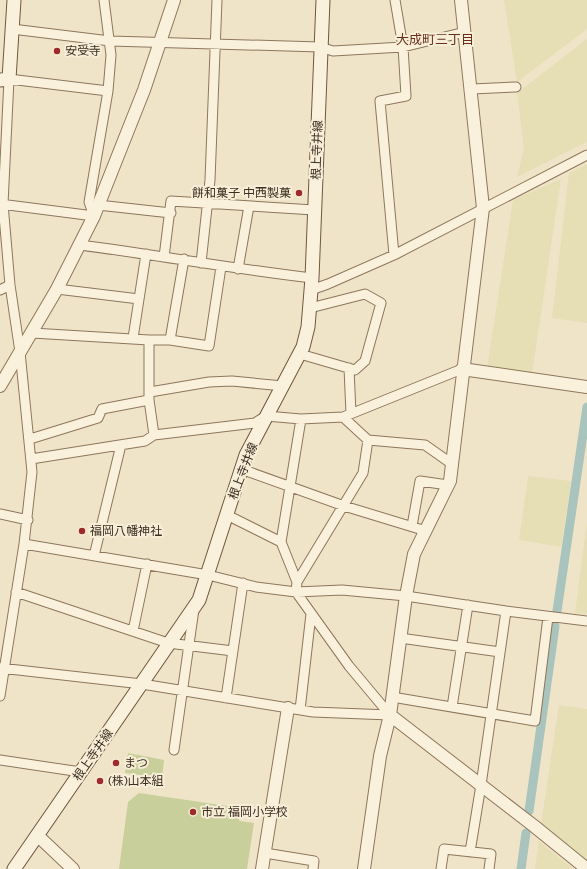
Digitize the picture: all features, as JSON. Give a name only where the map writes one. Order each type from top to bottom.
[{"type":"main road","points":[[5,80],[12,29],[14,0]]},
{"type":"main road","name":"根上寺井線","points":[[14,869],[199,600],[246,456],[300,354],[306,337],[310,308],[323,0]]},
{"type":"street","points":[[94,216],[89,202],[108,91],[111,55],[104,0]]},
{"type":"street","points":[[0,386],[57,289],[94,216],[144,90],[174,0]]},
{"type":"street","points":[[201,263],[208,204],[217,0]]},
{"type":"street","points":[[394,255],[380,101],[406,96],[403,47],[395,0]]},
{"type":"street","points":[[364,869],[380,756],[390,715],[406,596],[414,554],[448,485],[452,464],[462,369],[483,208],[472,89],[461,0]]},
{"type":"street","points":[[12,29],[110,41],[320,48],[334,51],[403,47],[465,32]]},
{"type":"street","points":[[0,696],[2,668],[28,520],[32,487],[30,439],[1,204],[5,80],[108,91]]},
{"type":"street","points":[[472,89],[516,87]]},
{"type":"street","points":[[80,245],[184,259],[311,284],[318,288],[394,255],[587,155]]},
{"type":"street","points":[[164,257],[171,213],[171,202],[314,210]]},
{"type":"street","points":[[1,204],[94,216]]},
{"type":"street","points":[[98,205],[171,213]]},
{"type":"street","points":[[238,269],[249,206]]},
{"type":"street","points":[[133,338],[146,254]]},
{"type":"street","points":[[170,340],[184,259]]},
{"type":"street","points":[[32,333],[170,340],[209,346],[221,267]]},
{"type":"street","points":[[0,290],[10,286]]},
{"type":"street","points":[[57,289],[139,299]]},
{"type":"street","points":[[300,354],[355,370],[366,361],[381,303],[365,294],[310,308]]},
{"type":"street","points":[[149,340],[150,396],[154,435]]},
{"type":"street","points":[[350,368],[347,416],[368,440],[425,445],[452,464]]},
{"type":"street","points":[[31,459],[145,441],[154,435],[255,423],[266,416],[301,419],[347,416],[462,369],[587,387]]},
{"type":"street","points":[[30,439],[98,418],[102,409],[208,382],[232,381],[283,386]]},
{"type":"street","points":[[297,582],[281,542],[301,419]]},
{"type":"street","points":[[368,440],[363,473],[297,582],[296,592],[349,666],[390,715],[587,869]]},
{"type":"street","points":[[94,556],[121,445]]},
{"type":"street","points":[[241,469],[344,506],[426,531]]},
{"type":"street","points":[[412,526],[420,481],[448,485]]},
{"type":"street","points":[[0,514],[28,520]]},
{"type":"street","points":[[227,515],[281,542]]},
{"type":"street","points":[[24,544],[208,574],[243,584],[296,592],[342,590],[406,596],[548,617],[587,621]]},
{"type":"street","points":[[133,631],[147,564]]},
{"type":"street","points":[[226,698],[243,584]]},
{"type":"street","points":[[16,592],[168,643],[233,651]]},
{"type":"street","points":[[174,750],[184,690],[195,605]]},
{"type":"street","points":[[452,707],[468,605]]},
{"type":"street","points":[[470,852],[492,714],[506,611]]},
{"type":"street","points":[[262,869],[294,709],[311,614]]},
{"type":"street","points":[[392,697],[535,721],[548,617]]},
{"type":"street","points":[[400,638],[500,652]]},
{"type":"street","points":[[2,668],[142,684],[313,712],[390,715]]},
{"type":"street","points":[[0,760],[81,772]]},
{"type":"street","points":[[38,835],[73,869]]},
{"type":"street","points":[[441,869],[444,849],[491,854],[489,869]]},
{"type":"street","points":[[265,853],[314,860],[313,869]]},
{"type":"shaded area","points":[[504,0],[587,0],[587,29],[517,82]]},
{"type":"shaded area","points":[[587,39],[587,142],[517,177],[524,148],[517,93]]},
{"type":"shaded area","points":[[587,164],[587,323],[552,318],[569,173]]},
{"type":"shaded area","points":[[561,179],[532,374],[487,368],[513,200]]},
{"type":"shaded area","points":[[528,476],[571,481],[561,547],[519,540]]},
{"type":"shaded area","points":[[587,521],[587,614],[575,613]]},
{"type":"shaded area","points":[[559,705],[587,709],[587,861],[541,824]]},
{"type":"shaded area","points":[[539,841],[573,869],[535,869]]},
{"type":"green space","points":[[128,753],[164,760],[162,778],[125,773]]},
{"type":"green space","points":[[139,793],[241,808],[239,821],[254,823],[247,869],[119,869],[128,802]]},
{"type":"waterway","points":[[557,611],[587,407]]},
{"type":"waterway","points":[[529,811],[555,626]]},
{"type":"waterway","points":[[521,869],[526,833]]},
{"type":"place","name":"安受寺","points":[[57,51]]},
{"type":"place","name":"餅和菓子 中西製菓","points":[[299,193]]},
{"type":"place","name":"福岡八幡神社","points":[[82,531]]},
{"type":"place","name":"まつ","points":[[116,763]]},
{"type":"place","name":"(株)山本組","points":[[100,781]]},
{"type":"place","name":"市立 福岡小学校","points":[[193,812]]},
{"type":"district","name":"大成町三丁目","points":[[435,39]]}]
